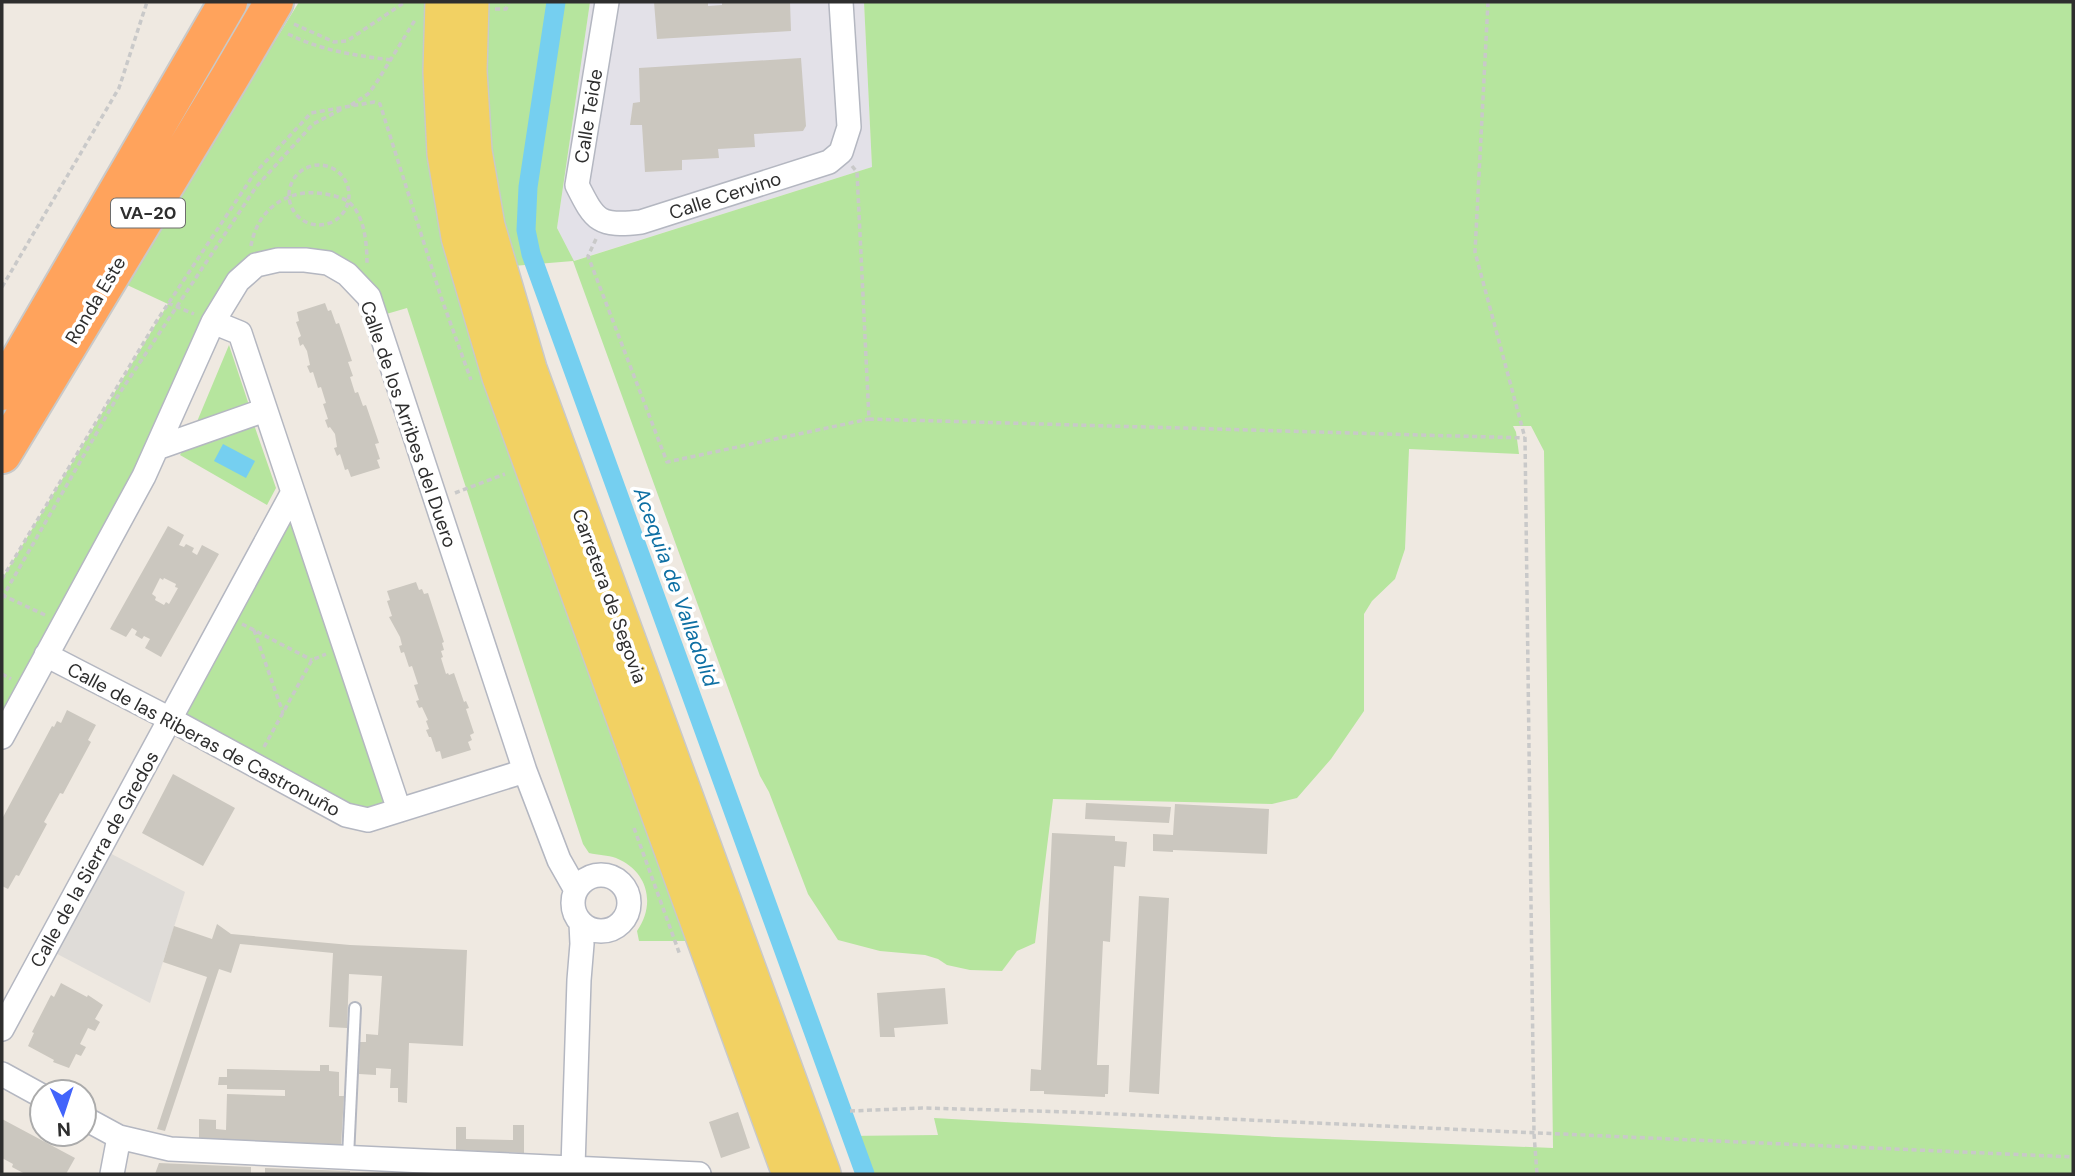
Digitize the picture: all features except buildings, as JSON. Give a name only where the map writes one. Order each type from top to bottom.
[{"type":"highway","name":"Ronda Este","points":[[2,391],[228,2]]},
{"type":"highway","name":"Ronda Este","points":[[2,454],[230,77],[282,14]]},
{"type":"main road","name":"Carretera de Segovia","points":[[470,2],[468,71],[473,151],[486,226],[528,369],[822,1174]]},
{"type":"main road","name":"Carretera de Segovia","points":[[430,9],[442,72],[446,154],[460,237],[501,377],[791,1174]]},
{"type":"street","name":"Calle Teide","points":[[604,221],[591,212],[577,185],[607,2]]},
{"type":"street","points":[[841,2],[849,127],[841,152]]},
{"type":"street","name":"Calle Cervino","points":[[604,221],[621,225],[641,222],[830,162],[841,152]]},
{"type":"street","name":"Calle de los Arribes del Duero","points":[[256,265],[278,260],[328,263],[347,274],[369,297],[524,771],[559,860],[583,883]]},
{"type":"street","points":[[2,737],[144,476],[212,322],[238,281],[256,265]]},
{"type":"street","points":[[212,322],[240,333],[399,810]]},
{"type":"street","points":[[157,448],[265,410]]},
{"type":"street","name":"Calle de la Sierra de Gredos","points":[[2,1029],[293,492]]},
{"type":"street","name":"Calle de las Riberas de Castronuño","points":[[46,655],[170,719],[346,816],[368,820],[524,771]]},
{"type":"street","points":[[573,1167],[579,980],[585,932],[576,916],[573,899],[583,883],[599,874],[618,880],[629,896],[627,916],[613,929],[585,932]]},
{"type":"street","points":[[2,1074],[28,1088]]},
{"type":"street","points":[[98,1126],[119,1137],[170,1149],[699,1174]]},
{"type":"street","points":[[112,1174],[119,1137]]},
{"type":"lane","points":[[348,1157],[355,1008]]},
{"type":"path","points":[[2,287],[119,88],[147,2]]},
{"type":"path","points":[[282,14],[334,42],[347,41],[405,2]]},
{"type":"path","points":[[1488,2],[1475,252],[1525,438],[1534,1134],[1537,1174]]},
{"type":"path","points":[[63,623],[2,596],[119,394],[256,187],[313,124],[368,94],[430,9]]},
{"type":"path","points":[[282,14],[312,46],[391,61]]},
{"type":"path","points":[[2,579],[168,303],[254,174],[311,113],[374,102],[380,104],[441,298]]},
{"type":"path","points":[[841,152],[857,172],[869,419]]},
{"type":"path","points":[[315,164],[326,165],[335,168],[348,183],[349,202],[339,218],[321,226],[311,225],[294,213],[289,204],[291,183],[305,168],[315,164]]},
{"type":"path","points":[[256,265],[250,247],[253,235],[259,221],[272,205],[289,195],[313,192],[328,194],[349,202],[356,212],[366,240],[367,265],[356,284]]},
{"type":"path","points":[[604,221],[588,256],[667,462],[869,419],[1525,438]]},
{"type":"path","points":[[168,303],[212,322]]},
{"type":"path","points":[[437,500],[505,474]]},
{"type":"path","points":[[226,616],[312,660]]},
{"type":"path","points":[[254,630],[283,713]]},
{"type":"path","points":[[254,766],[312,660],[345,647]]},
{"type":"path","points":[[850,1111],[922,1108],[1071,1112],[2073,1157]]},
{"type":"shaded area","points":[[590,2],[864,2],[872,167],[573,261],[557,228]]},
{"type":"shaded area","points":[[100,848],[185,892],[150,1003],[46,948]]},
{"type":"green space","points":[[299,2],[429,2],[694,941],[639,941],[637,931],[643,921],[647,899],[642,880],[627,864],[613,857],[589,853],[583,844],[407,308],[376,317],[347,274],[256,265],[2,737],[2,579],[168,304],[125,284]]},
{"type":"green space","points":[[481,2],[590,2],[557,228],[574,261],[872,167],[864,2],[2073,2],[2073,1174],[859,1174],[844,1136],[938,1135],[934,1118],[1275,1137],[1553,1148],[1544,451],[1531,426],[1513,426],[1519,454],[1409,449],[1405,549],[1395,579],[1372,601],[1364,614],[1364,711],[1331,759],[1297,798],[1272,804],[1053,799],[1035,943],[1017,951],[1002,971],[970,970],[947,965],[925,955],[880,951],[838,940],[808,894],[769,792],[760,776],[573,261],[513,266],[495,181],[480,74]]},
{"type":"green space","points":[[229,345],[250,408],[196,424]]},
{"type":"green space","points":[[253,422],[276,488],[267,505],[180,455],[186,445]]},
{"type":"green space","points":[[293,492],[399,810],[368,820],[170,719]]},
{"type":"water","points":[[223,444],[255,461],[246,478],[214,461]]},
{"type":"waterway","name":"Acequia de Valladolid","points":[[556,2],[528,187],[526,230],[531,254],[865,1174]]}]
